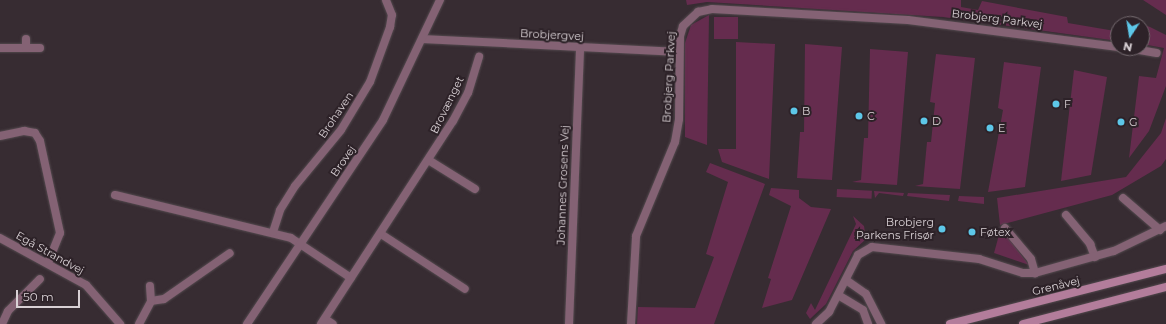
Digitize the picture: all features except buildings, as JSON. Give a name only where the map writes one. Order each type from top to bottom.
[{"type":"main road","name":"Grenåvej","points":[[950,324],[1166,269]]},
{"type":"main road","points":[[1023,324],[1166,287]]},
{"type":"street","name":"Brohaven","points":[[273,232],[280,210],[295,186],[341,130],[370,82],[390,27],[392,15],[386,0]]},
{"type":"street","name":"Brovej","points":[[247,324],[383,120],[440,0]]},
{"type":"street","name":"Brobjerg Parkvej","points":[[631,324],[636,236],[676,135],[680,52],[683,26],[698,12],[709,9],[914,21],[1110,45]]},
{"type":"street","points":[[26,39],[26,48]]},
{"type":"street","name":"Brobjergvej","points":[[422,39],[680,52]]},
{"type":"street","points":[[0,48],[40,48]]},
{"type":"street","name":"Johannes Grosens Vej","points":[[569,324],[580,48]]},
{"type":"street","points":[[1150,52],[1157,53]]},
{"type":"street","name":"Brovænget","points":[[333,324],[323,321],[430,161],[468,92],[479,57]]},
{"type":"street","points":[[0,136],[24,131],[35,133],[40,140],[60,233],[48,263]]},
{"type":"street","points":[[430,161],[475,188]]},
{"type":"street","points":[[115,195],[273,232],[301,244],[351,278]]},
{"type":"street","points":[[1123,198],[1163,228]]},
{"type":"street","points":[[1066,215],[1090,244],[1095,257]]},
{"type":"street","points":[[1005,228],[1031,259],[1035,273]]},
{"type":"street","points":[[816,324],[829,312],[858,255],[872,247],[979,259],[1023,273],[1035,273],[1095,257],[1163,228]]},
{"type":"street","points":[[381,234],[465,289]]},
{"type":"street","name":"Egå Strandvej","points":[[0,238],[48,263],[86,286],[120,324]]},
{"type":"street","points":[[151,301],[164,299],[230,253]]},
{"type":"street","points":[[2,324],[8,312],[40,279]]},
{"type":"street","points":[[846,280],[866,294],[881,324]]},
{"type":"street","points":[[139,324],[151,301],[150,286]]},
{"type":"street","points":[[838,295],[863,310],[868,324]]},
{"type":"shaded area","points":[[686,0],[961,0],[961,7],[978,10],[982,1],[1067,17],[1068,23],[1110,30],[1110,40],[943,17],[707,2],[687,5]]},
{"type":"shaded area","points":[[1143,0],[1166,0],[1166,15]]},
{"type":"shaded area","points":[[709,15],[707,145],[685,137],[685,43],[691,25]]},
{"type":"shaded area","points":[[714,17],[738,17],[738,39],[714,39]]},
{"type":"shaded area","points":[[1150,27],[1166,35],[1166,86],[1149,131],[1129,158],[1139,76],[1156,78],[1164,48],[1150,45]]},
{"type":"shaded area","points":[[736,42],[775,44],[769,179],[722,162],[718,149],[736,149]]},
{"type":"shaded area","points":[[805,44],[842,47],[832,180],[797,178],[800,132],[804,132]]},
{"type":"shaded area","points":[[870,49],[908,52],[897,185],[852,182],[861,180],[864,138],[868,138]]},
{"type":"shaded area","points":[[936,54],[975,58],[960,189],[915,186],[923,184],[927,142],[931,142],[935,103],[930,102]]},
{"type":"shaded area","points":[[1004,62],[1041,67],[1025,187],[988,192],[1003,110],[998,108]]},
{"type":"shaded area","points":[[1074,70],[1107,77],[1091,175],[1061,181]]},
{"type":"shaded area","points":[[1166,118],[1166,159],[1161,166],[1112,195],[1000,225],[997,198],[1126,177],[1161,133]]},
{"type":"shaded area","points":[[710,163],[765,184],[714,324],[637,324],[638,307],[695,308],[714,257],[706,254],[728,182],[706,172]]},
{"type":"shaded area","points":[[771,188],[799,190],[799,198],[811,207],[831,209],[792,300],[762,308],[771,279],[768,278],[791,206],[769,195]]},
{"type":"shaded area","points":[[837,189],[872,191],[872,199],[837,197]]},
{"type":"shaded area","points":[[874,191],[904,193],[903,196],[879,193],[875,198]]},
{"type":"shaded area","points":[[908,193],[950,195],[949,201],[907,196]]},
{"type":"shaded area","points":[[959,196],[984,197],[984,204],[958,201]]},
{"type":"shaded area","points":[[853,216],[864,226],[866,239],[853,251],[826,304],[810,319],[806,313],[811,303],[815,310],[856,224]]},
{"type":"shaded area","points":[[1005,234],[1029,265],[994,253],[999,235]]},
{"type":"place","name":"F","points":[[1056,104]]},
{"type":"place","name":"B","points":[[794,111]]},
{"type":"place","name":"C","points":[[859,116]]},
{"type":"place","name":"D","points":[[924,121]]},
{"type":"place","name":"G","points":[[1121,122]]},
{"type":"place","name":"E","points":[[990,128]]},
{"type":"place","name":"Brobjerg Parkens Frisør","points":[[942,229]]},
{"type":"place","name":"Føtex","points":[[972,232]]}]
